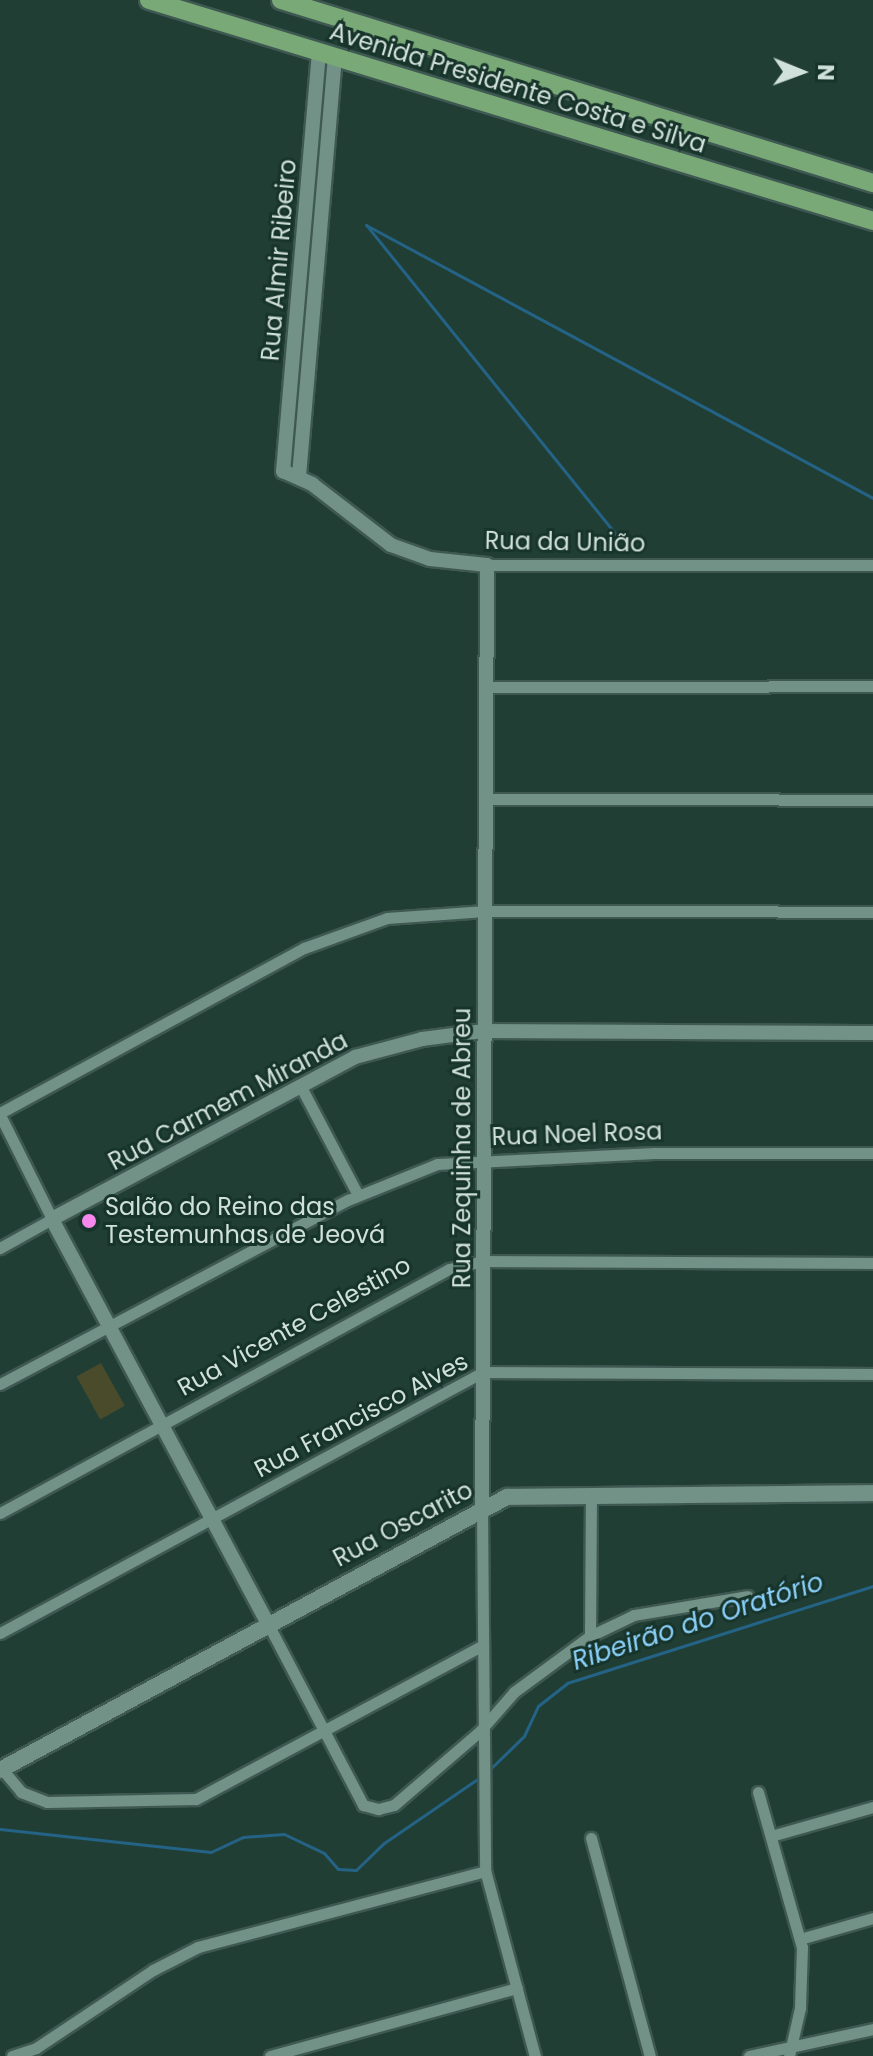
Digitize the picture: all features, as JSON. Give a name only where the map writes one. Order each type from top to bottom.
[{"type":"highway","name":"Avenida Presidente Costa e Silva","points":[[149,0],[873,221]]},
{"type":"highway","name":"Avenida Presidente Costa e Silva","points":[[281,0],[873,183]]},
{"type":"main road","name":"Rua Oscarito","points":[[1,1770],[267,1622],[516,1495],[873,1493]]},
{"type":"street","name":"Rua Almir Ribeiro","points":[[283,471],[327,55]]},
{"type":"street","name":"Rua Almir Ribeiro","points":[[299,476],[327,55]]},
{"type":"street","name":"Rua da União","points":[[283,471],[299,476],[391,545],[430,559],[487,565],[873,565]]},
{"type":"street","name":"Rua Zequinha de Abreu","points":[[487,565],[480,1731],[485,1871],[535,2056]]},
{"type":"street","points":[[487,687],[873,686]]},
{"type":"street","points":[[486,799],[873,800]]},
{"type":"street","points":[[747,1596],[634,1615],[590,1636],[514,1692],[480,1731],[394,1805],[363,1805],[160,1425],[0,1114],[319,942],[387,918],[485,911],[873,912]]},
{"type":"street","name":"Rua Carmem Miranda","points":[[0,1248],[369,1053],[484,1031],[873,1033]]},
{"type":"street","points":[[301,1087],[358,1195]]},
{"type":"street","name":"Rua Noel Rosa","points":[[0,1384],[358,1195],[417,1170],[484,1159],[873,1153]]},
{"type":"street","name":"Rua Vicente Celestino","points":[[0,1513],[426,1279],[483,1261],[873,1263]]},
{"type":"street","name":"Rua Francisco Alves","points":[[0,1633],[483,1372],[873,1374]]},
{"type":"street","points":[[590,1636],[591,1494]]},
{"type":"street","points":[[1,1770],[21,1792],[47,1802],[196,1799],[480,1647]]},
{"type":"street","points":[[758,1792],[800,1939],[800,2008],[790,2052]]},
{"type":"street","points":[[771,1836],[873,1807]]},
{"type":"street","points":[[591,1838],[650,2056]]},
{"type":"street","points":[[12,2056],[28,2054],[153,1970],[198,1947],[485,1871]]},
{"type":"street","points":[[800,1939],[873,1918]]},
{"type":"street","points":[[270,2056],[517,1988]]},
{"type":"street","points":[[749,2056],[790,2052],[873,2029]]},
{"type":"green space","points":[[101,1363],[125,1406],[100,1419],[77,1377]]},
{"type":"waterway","points":[[618,537],[366,225],[873,498]]},
{"type":"waterway","name":"Ribeirão do Oratório","points":[[488,1771],[524,1736],[538,1706],[567,1683],[873,1586]]},
{"type":"waterway","name":"Ribeirão do Oratório","points":[[0,1829],[211,1852],[243,1837],[284,1834],[324,1853],[338,1869],[356,1870],[384,1843],[482,1776]]},
{"type":"place","name":"Salão do Reino das Testemunhas de Jeová","points":[[89,1221]]}]
